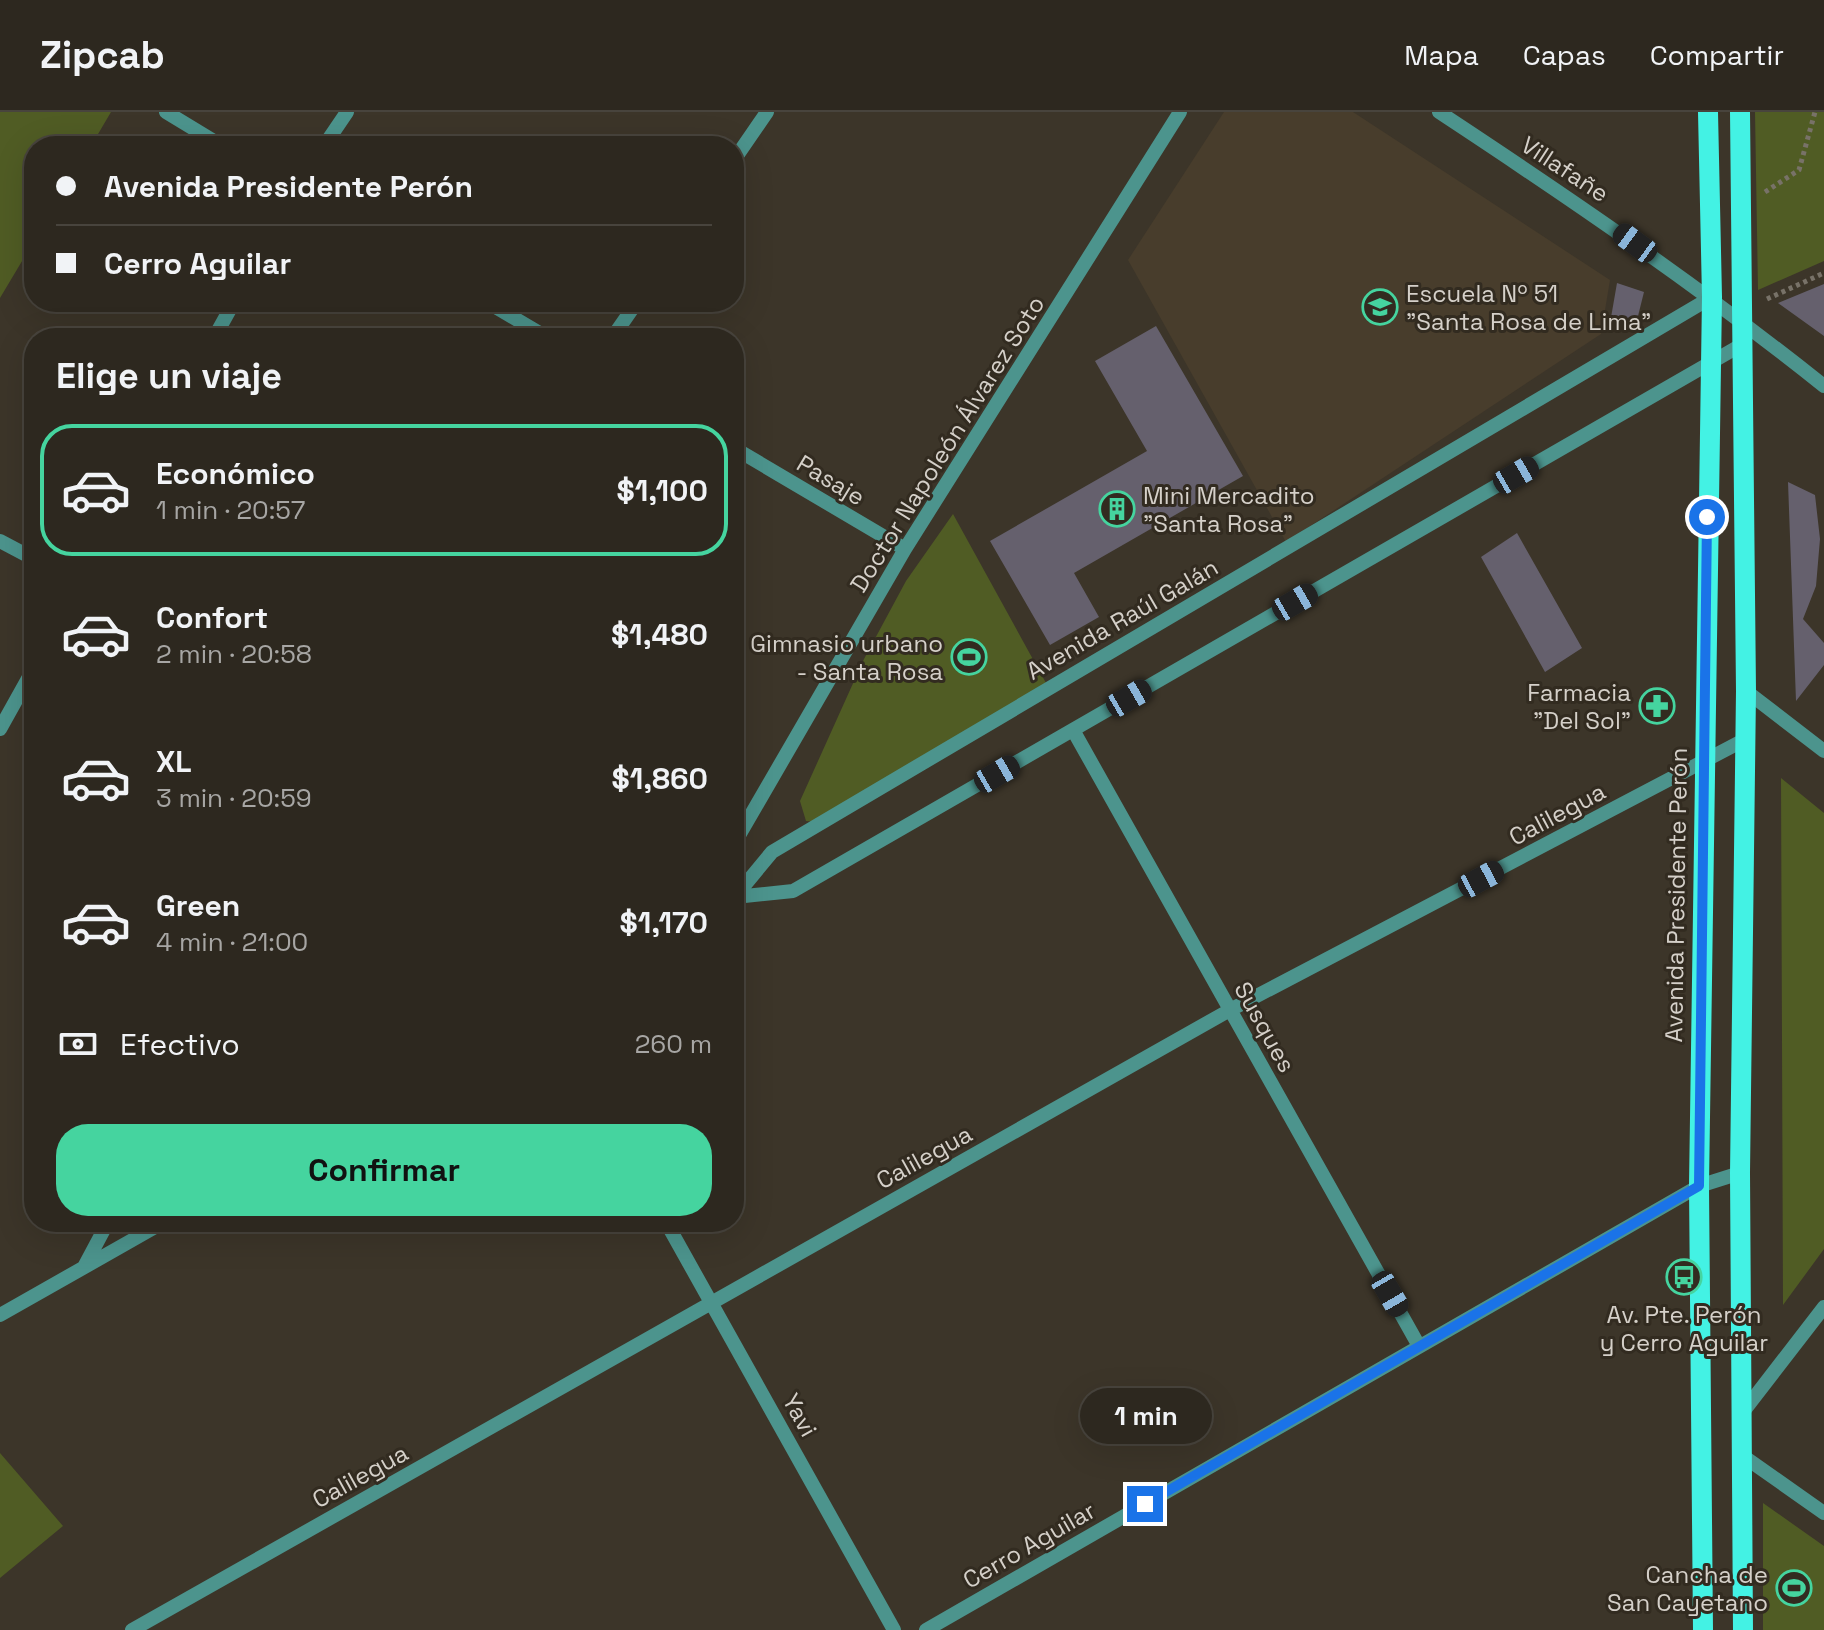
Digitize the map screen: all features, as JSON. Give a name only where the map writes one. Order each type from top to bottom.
[{"type":"main road","name":"Avenida Presidente Perón","points":[[1703,1630],[1699,1186],[1712,297],[1708,112]]},
{"type":"main road","points":[[1740,112],[1746,691],[1740,1173],[1743,1630]]},
{"type":"street","points":[[166,112],[206,136]]},
{"type":"street","points":[[331,136],[347,112]]},
{"type":"street","points":[[744,145],[767,112]]},
{"type":"street","name":"Doctor Napoleón Álvarez Soto","points":[[744,827],[905,549],[1180,112]]},
{"type":"street","name":"Villafañe","points":[[1439,112],[1712,297],[1824,386]]},
{"type":"street","name":"Avenida Raúl Galán","points":[[744,886],[772,852],[1712,297]]},
{"type":"street","points":[[504,312],[531,328]]},
{"type":"street","name":"Avenida Raúl Galán","points":[[744,897],[793,891],[1743,344]]},
{"type":"street","name":"Pasaje","points":[[744,454],[905,549]]},
{"type":"street","points":[[0,541],[24,554]]},
{"type":"street","points":[[0,729],[24,686]]},
{"type":"street","points":[[1746,691],[1824,751]]},
{"type":"street","name":"Susques","points":[[1073,730],[1419,1346]]},
{"type":"street","name":"Calilegua","points":[[132,1630],[1230,1010],[1746,739]]},
{"type":"street","name":"Cerro Aguilar","points":[[926,1630],[1699,1186],[1740,1173]]},
{"type":"street","points":[[84,1267],[103,1232]]},
{"type":"street","points":[[0,1315],[146,1232]]},
{"type":"street","name":"Yavi","points":[[672,1232],[894,1630]]},
{"type":"street","points":[[1743,1412],[1824,1307]]},
{"type":"street","points":[[1743,1456],[1824,1513]]},
{"type":"path","points":[[1741,208],[1799,170],[1815,112]]},
{"type":"path","points":[[1742,321],[1770,296],[1824,273]]},
{"type":"shaded area","name":"Escuela Nº 51 \"Santa Rosa de Lima\"","points":[[1224,112],[1353,112],[1610,280],[1601,334],[1286,542],[1128,260]]},
{"type":"green space","points":[[0,112],[111,112],[97,136],[24,136],[24,258],[0,298]]},
{"type":"green space","points":[[1755,112],[1824,112],[1824,261],[1758,290]]},
{"type":"green space","points":[[953,514],[1046,683],[826,823],[806,821],[800,801],[864,659],[906,581]]},
{"type":"green space","points":[[1781,778],[1824,813],[1824,1249],[1783,1305]]},
{"type":"green space","points":[[0,1453],[63,1526],[0,1578]]},
{"type":"green space","name":"Cancha de San Cayetano","points":[[1763,1503],[1824,1546],[1824,1630],[1763,1630]]},
{"type":"building","points":[[1617,283],[1644,292],[1638,316],[1609,329]]},
{"type":"building","points":[[1824,284],[1824,336],[1778,303]]},
{"type":"building","name":"Mini Mercadito \"Santa Rosa\"","points":[[1156,326],[1243,476],[1074,573],[1099,617],[1050,645],[990,541],[1147,451],[1095,361]]},
{"type":"building","points":[[1788,482],[1815,495],[1820,539],[1816,586],[1803,619],[1824,643],[1824,665],[1796,701]]},
{"type":"building","points":[[1517,533],[1582,648],[1545,672],[1481,557]]},
{"type":"place","name":"Escuela Nº 51 \"Santa Rosa de Lima\"","points":[[1380,307]]},
{"type":"place","name":"Mini Mercadito \"Santa Rosa\"","points":[[1117,509]]},
{"type":"place","name":"Gimnasio urbano - Santa Rosa","points":[[969,657]]},
{"type":"place","name":"Farmacia \"Del Sol\"","points":[[1657,706]]},
{"type":"place","name":"Av. Pte. Perón y Cerro Aguilar","points":[[1684,1277]]},
{"type":"place","name":"Cancha de San Cayetano","points":[[1794,1588]]},
{"type":"route","points":[[1145,1504],[1699,1186],[1707,517]]}]
